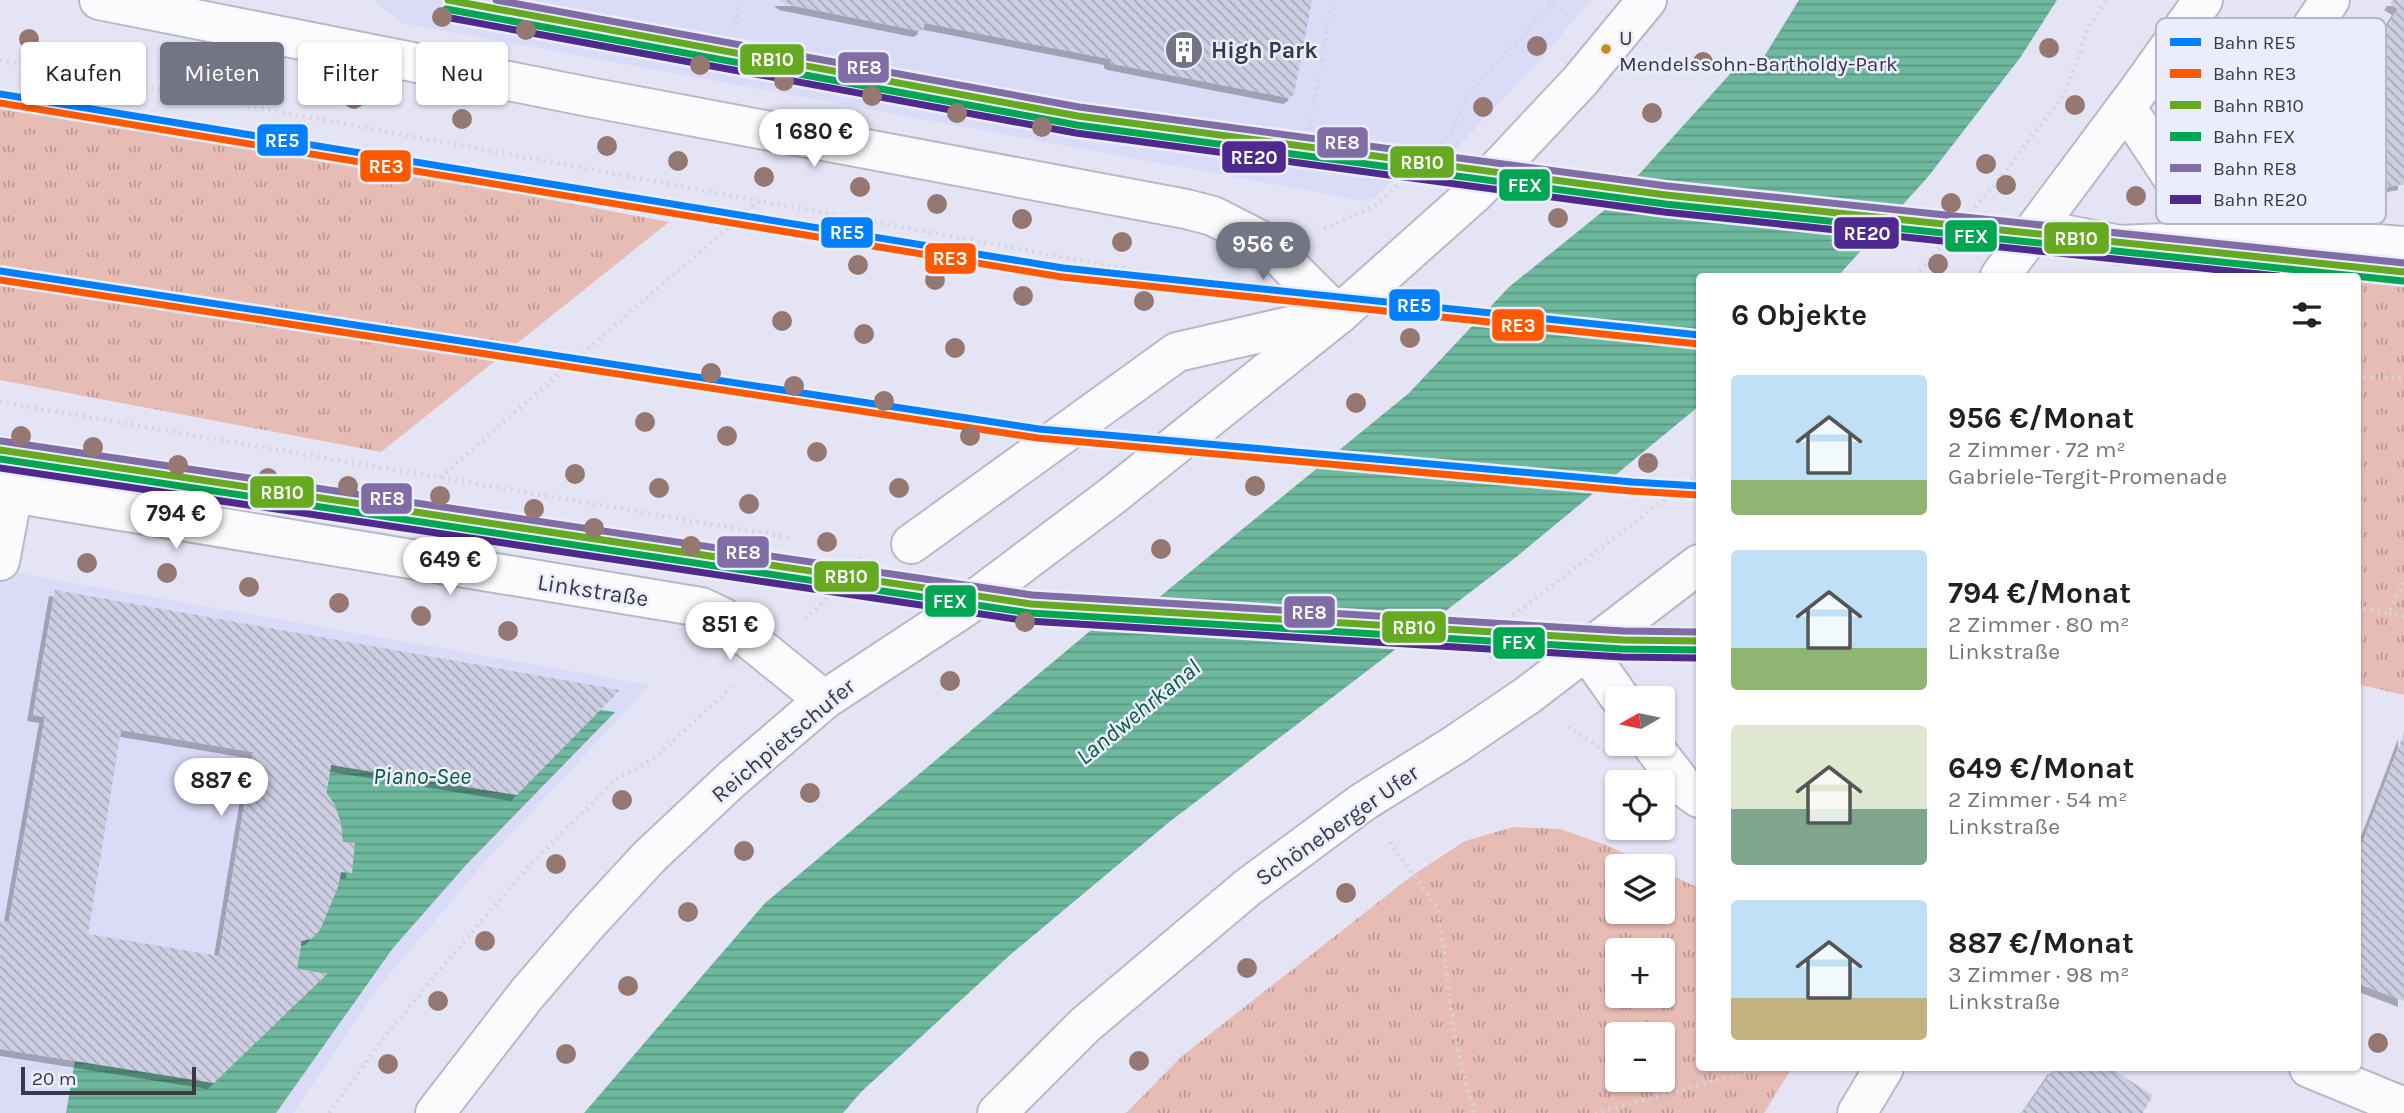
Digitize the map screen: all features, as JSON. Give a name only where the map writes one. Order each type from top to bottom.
[{"type":"main road","points":[[99,0],[589,97],[1186,209],[1213,216],[1266,243],[1338,314]]},
{"type":"main road","name":"Reichpietschufer","points":[[435,1113],[527,994],[650,856],[752,761],[824,700],[916,642],[1112,496],[1338,314],[1477,191],[1580,81],[1647,0]]},
{"type":"main road","points":[[2190,18],[2203,0]]},
{"type":"main road","points":[[2318,18],[2330,0]]},
{"type":"main road","points":[[2002,273],[2156,65]]},
{"type":"main road","points":[[2126,107],[2156,153]]},
{"type":"main road","points":[[2215,224],[2231,232]]},
{"type":"main road","points":[[2231,232],[2243,224]]},
{"type":"main road","points":[[2037,229],[2119,246],[2187,242],[2231,232],[2404,246]]},
{"type":"main road","points":[[911,544],[1177,352],[1338,314]]},
{"type":"main road","points":[[0,561],[6,492]]},
{"type":"main road","name":"Linkstraße","points":[[6,492],[701,607],[722,617],[824,700]]},
{"type":"main road","name":"Schöneberger Ufer","points":[[997,1113],[1085,1025],[1247,888],[1363,802],[1528,695],[1696,566]]},
{"type":"main road","points":[[1586,650],[1612,686]]},
{"type":"main road","points":[[1660,756],[1685,788],[1696,796]]},
{"type":"main road","points":[[1857,1113],[1882,1071]]},
{"type":"main road","points":[[2316,1071],[2404,1107]]},
{"type":"path","points":[[735,31],[739,0]]},
{"type":"path","points":[[1307,136],[1331,0]]},
{"type":"path","points":[[1918,273],[1993,187],[2065,93],[2090,24],[2107,0]]},
{"type":"path","points":[[1422,161],[1452,132],[1469,93],[1552,1],[1570,18]]},
{"type":"path","points":[[0,60],[1144,272]]},
{"type":"path","points":[[439,477],[759,201]]},
{"type":"path","points":[[2361,377],[2404,378]]},
{"type":"path","points":[[0,402],[792,538]]},
{"type":"path","points":[[1488,654],[1489,634],[1696,475]]},
{"type":"path","points":[[2388,613],[2404,583]]},
{"type":"path","points":[[2361,608],[2404,617]]},
{"type":"path","points":[[329,1113],[428,984],[527,868],[614,781],[656,757],[688,727]]},
{"type":"path","points":[[1404,862],[1438,909],[1455,1038],[1474,1113]]},
{"type":"path","points":[[1595,1113],[1752,1071]]},
{"type":"shaded area","points":[[373,0],[1591,0],[1538,62],[1433,173],[1417,157],[1375,197],[1364,201],[402,23]]},
{"type":"shaded area","points":[[0,570],[650,685],[485,862],[381,984],[293,1113],[0,1113]]},
{"type":"green space","points":[[0,96],[21,100],[21,105],[48,105],[669,222],[381,452],[0,380]]},
{"type":"green space","points":[[2290,254],[2404,263],[2404,695],[2361,685],[2361,273],[2286,273]]},
{"type":"green space","points":[[1513,827],[1560,829],[1626,854],[1605,854],[1605,924],[1675,924],[1675,877],[1696,887],[1696,1071],[1790,1071],[1764,1113],[1126,1113],[1182,1056],[1413,875],[1465,841]]},
{"type":"water","name":"Landwehrkanal","points":[[1799,0],[2057,0],[2020,58],[1927,178],[1841,273],[1696,273],[1696,408],[1515,558],[1168,823],[1010,955],[861,1092],[843,1113],[584,1113],[765,903],[1114,611],[1135,617],[1409,393],[1509,287],[1612,204],[1731,73],[1754,73]]},
{"type":"water","name":"Piano-See","points":[[342,671],[615,712],[466,865],[393,948],[276,1113],[66,1113],[75,1061],[214,1082],[327,974],[297,969],[331,765]]},
{"type":"building","name":"High Park","points":[[780,0],[1312,0],[1294,95],[1289,98],[1113,64],[1110,59],[925,23],[919,31],[785,4]]},
{"type":"building","points":[[2393,0],[2404,0],[2404,184],[2386,187],[2386,24],[2398,9],[2390,4]]},
{"type":"building","points":[[55,590],[620,690],[517,795],[331,765],[326,792],[335,805],[343,842],[355,843],[352,873],[341,872],[338,887],[320,930],[311,939],[301,941],[297,969],[327,974],[214,1083],[0,1049],[0,921],[9,921],[45,717],[33,715]],"holes":[[[121,730],[253,752],[219,956],[88,934]]]},
{"type":"building","points":[[2404,733],[2404,1001],[2361,985],[2361,846]]},
{"type":"building","points":[[2052,1071],[2115,1071],[2153,1095],[2143,1113],[2020,1113],[2028,1106]]},
{"type":"rail line","name":"RB10","points":[[448,0],[1078,116],[1666,195],[2404,272]]},
{"type":"rail line","name":"RE8","points":[[496,0],[1079,107],[1667,186],[2404,263]]},
{"type":"rail line","name":"FEX","points":[[446,9],[1077,125],[1665,204],[2326,273]]},
{"type":"rail line","name":"RE20","points":[[445,17],[1076,133],[1664,212],[2249,273]]},
{"type":"rail line","name":"RE5","points":[[0,94],[1063,268],[1696,335]]},
{"type":"rail line","name":"RE3","points":[[0,103],[1062,277],[1696,344]]},
{"type":"rail line","name":"RE5","points":[[0,271],[1039,429],[1696,486]]},
{"type":"rail line","name":"FEX","points":[[2361,277],[2403,281]]},
{"type":"rail line","name":"RE3","points":[[0,280],[1038,438],[1696,495]]},
{"type":"rail line","name":"RE8","points":[[1,441],[1032,595],[1623,631],[1696,632]]},
{"type":"rail line","name":"RB10","points":[[0,450],[1031,604],[1623,640],[1696,641]]},
{"type":"rail line","name":"FEX","points":[[0,459],[1030,613],[1622,649],[1696,650]]},
{"type":"rail line","name":"RE20","points":[[0,468],[1028,621],[1622,657],[1696,658]]},
{"type":"place","name":"U Mendelssohn-Bartholdy-Park","points":[[1606,49]]},
{"type":"place","name":"High Park","points":[[1184,50]]}]
